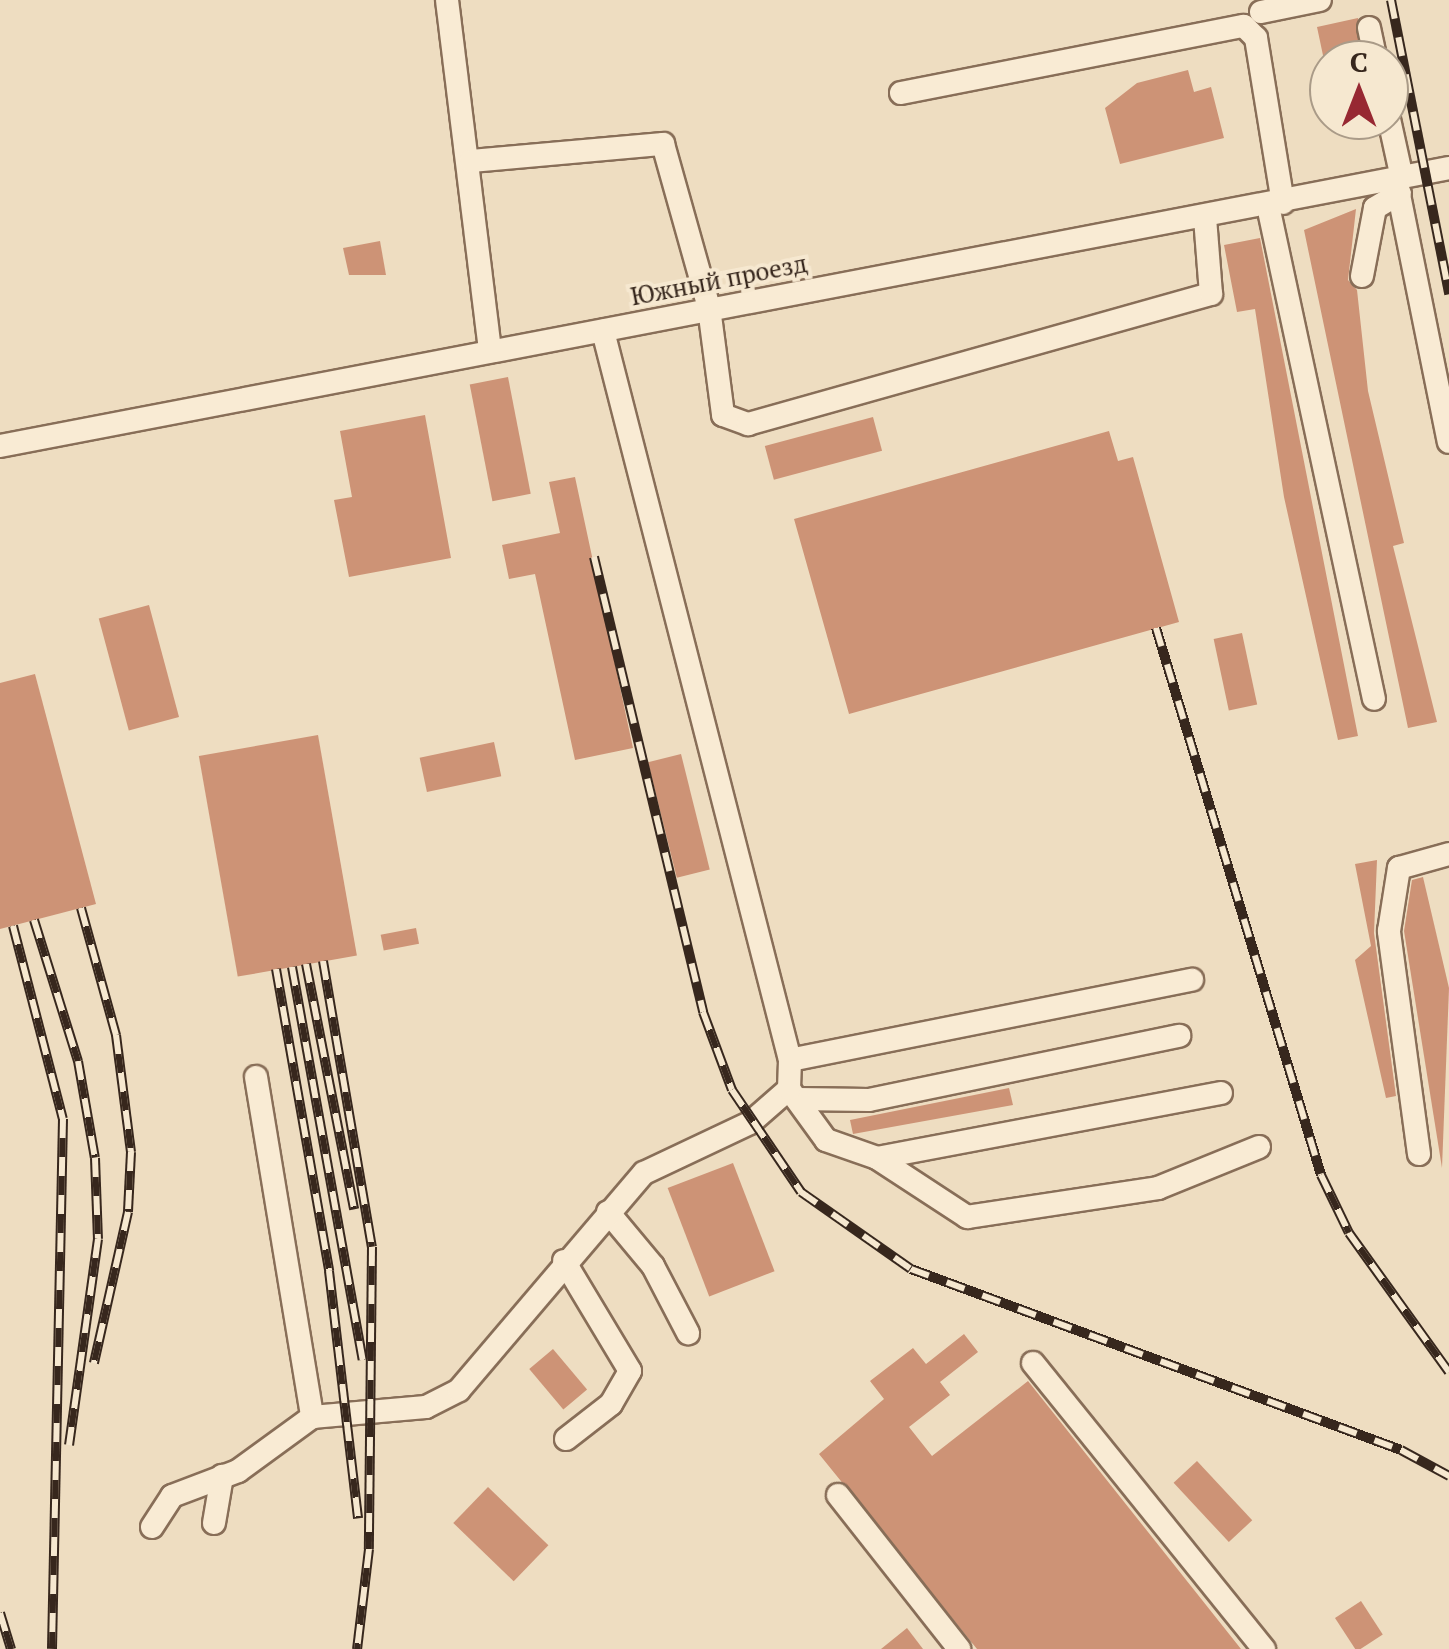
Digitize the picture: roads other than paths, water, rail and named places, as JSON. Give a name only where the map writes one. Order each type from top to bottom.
[{"type":"street","points":[[447,0],[471,161],[490,351]]},
{"type":"street","points":[[1320,0],[1260,6],[1256,38],[1275,204],[1374,699]]},
{"type":"street","points":[[902,93],[1222,26],[1244,26],[1256,38]]},
{"type":"street","points":[[1369,28],[1372,40]]},
{"type":"street","points":[[1392,140],[1449,442]]},
{"type":"street","points":[[471,161],[662,144],[709,308],[724,415],[748,424],[1212,294],[1205,218]]},
{"type":"street","name":"Южный проезд","points":[[0,446],[709,308],[1399,184],[1449,168]]},
{"type":"street","points":[[1362,276],[1370,219],[1399,184]]},
{"type":"street","points":[[603,331],[790,1060],[793,1094],[826,1140],[877,1158],[966,1218],[1158,1188],[1260,1147]]},
{"type":"street","points":[[1419,1154],[1390,931],[1399,868],[1449,854]]},
{"type":"street","points":[[790,1060],[1192,980]]},
{"type":"street","points":[[152,1527],[172,1496],[222,1476],[312,1417],[426,1407],[459,1390],[564,1261],[644,1172],[750,1123],[793,1094],[868,1100],[1179,1036]]},
{"type":"street","points":[[256,1077],[312,1417]]},
{"type":"street","points":[[877,1158],[1220,1093]]},
{"type":"street","points":[[608,1212],[653,1266],[688,1333]]},
{"type":"street","points":[[564,1261],[630,1372],[611,1404],[566,1439]]},
{"type":"street","points":[[1033,1363],[1264,1649]]},
{"type":"street","points":[[214,1522],[222,1476]]},
{"type":"street","points":[[838,1495],[959,1649]]},
{"type":"railway","points":[[1391,0],[1449,294]]},
{"type":"railway","points":[[594,557],[703,1012],[732,1090],[801,1192],[911,1269],[1401,1450],[1449,1476]]},
{"type":"railway","points":[[1156,628],[1321,1175],[1349,1233],[1449,1372]]},
{"type":"railway","points":[[81,908],[116,1035],[131,1152],[128,1212],[94,1363]]},
{"type":"railway","points":[[34,920],[78,1061],[95,1158],[98,1239],[69,1445]]},
{"type":"railway","points":[[13,926],[63,1119],[52,1649]]},
{"type":"railway","points":[[323,961],[372,1247],[369,1549],[357,1649]]},
{"type":"railway","points":[[306,964],[354,1209]]},
{"type":"railway","points":[[292,967],[363,1360]]},
{"type":"railway","points":[[276,969],[329,1271],[358,1518]]},
{"type":"railway","points":[[0,1613],[11,1649]]}]
